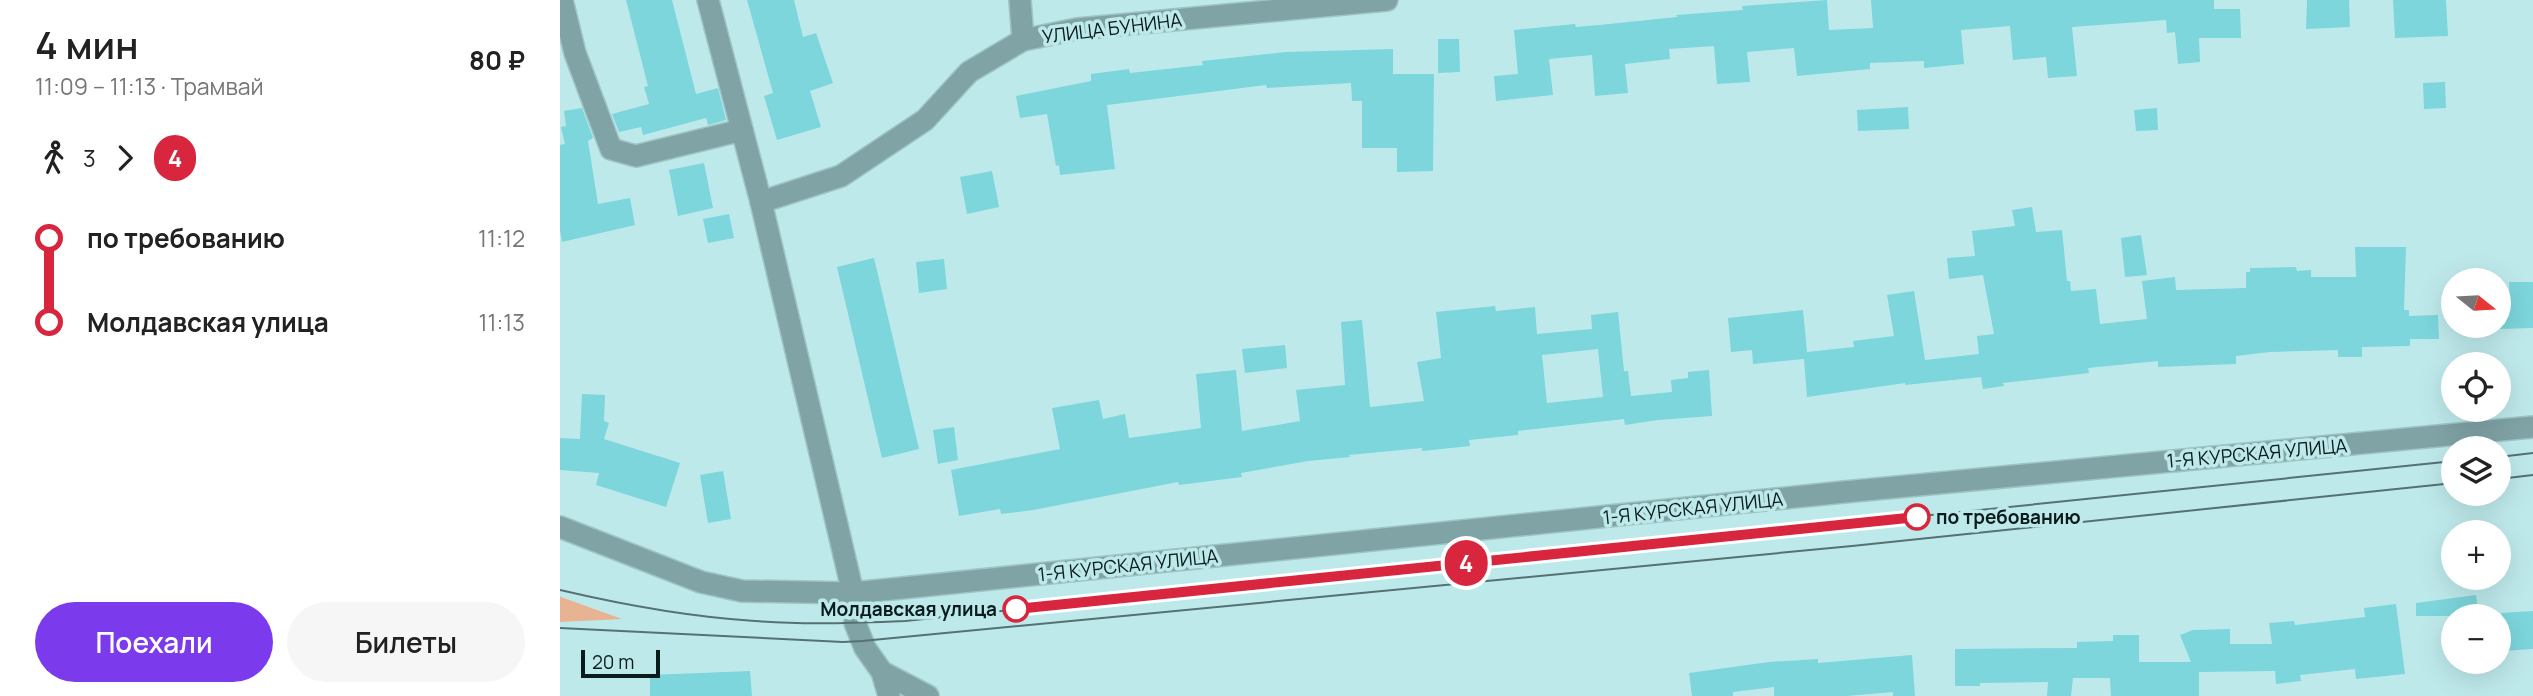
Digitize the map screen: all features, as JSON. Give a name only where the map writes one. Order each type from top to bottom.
[{"type":"street","points":[[562,0],[575,53],[611,149],[636,156],[742,130]]},
{"type":"street","points":[[708,0],[761,202],[853,593],[855,623],[865,648],[882,672],[889,696]]},
{"type":"street","points":[[1020,0],[1023,40]]},
{"type":"street","name":"УЛИЦА БУНИНА","points":[[761,202],[841,176],[925,120],[969,72],[1023,40],[1077,30],[1387,0]]},
{"type":"street","name":"1-Я КУРСКАЯ УЛИЦА","points":[[560,527],[701,582],[742,591],[853,593],[1844,492],[2533,427]]},
{"type":"street","points":[[882,672],[928,696]]},
{"type":"shaded area","points":[[561,597],[622,619],[560,622]]},
{"type":"building","points":[[626,0],[672,0],[696,94],[718,88],[726,120],[708,125],[706,118],[643,135],[641,127],[619,132],[612,114],[649,104],[644,87],[648,86]]},
{"type":"building","points":[[747,0],[794,0],[803,37],[816,33],[833,83],[810,91],[821,127],[777,140],[764,96],[773,93]]},
{"type":"building","points":[[1827,0],[1829,30],[1873,28],[1871,0],[2214,0],[2214,9],[2240,9],[2241,38],[2199,38],[2200,62],[2178,64],[2175,32],[2167,33],[2166,20],[2072,27],[2077,76],[2048,78],[2046,57],[2013,60],[2010,26],[1961,30],[1964,64],[1924,68],[1924,61],[1870,63],[1870,69],[1797,76],[1794,48],[1747,52],[1750,82],[1717,84],[1714,46],[1669,49],[1670,59],[1625,64],[1628,93],[1595,96],[1592,55],[1549,59],[1553,95],[1496,101],[1494,76],[1518,74],[1514,30],[1575,24],[1576,27],[1599,25],[1743,10],[1742,6]]},
{"type":"building","points":[[2307,0],[2349,0],[2350,27],[2306,29]]},
{"type":"building","points":[[2393,0],[2446,0],[2448,36],[2395,38]]},
{"type":"building","points":[[1438,39],[1459,39],[1460,72],[1438,73]]},
{"type":"building","points":[[1393,49],[1393,74],[1434,74],[1433,171],[1397,172],[1397,148],[1362,148],[1362,101],[1352,101],[1351,83],[1267,88],[1266,85],[1107,105],[1115,169],[1060,175],[1047,114],[1020,118],[1016,96],[1091,81],[1091,74],[1129,69],[1130,73],[1203,65],[1202,61],[1286,52]]},
{"type":"building","points":[[2445,82],[2446,108],[2424,109],[2423,83]]},
{"type":"building","points":[[1908,107],[1909,129],[1858,131],[1857,110]]},
{"type":"building","points":[[582,108],[593,138],[588,141],[598,204],[630,198],[635,225],[562,242],[560,145],[565,144],[561,127],[566,126],[564,111]]},
{"type":"building","points":[[2157,108],[2158,130],[2136,131],[2134,110]]},
{"type":"building","points":[[704,163],[713,208],[678,216],[669,170]]},
{"type":"building","points":[[992,171],[999,207],[967,214],[960,177]]},
{"type":"building","points":[[2032,207],[2036,232],[2062,230],[2067,281],[2070,281],[2071,291],[2096,289],[2100,324],[2147,319],[2142,281],[2175,277],[2176,290],[2246,288],[2246,272],[2250,272],[2250,268],[2296,267],[2297,271],[2311,270],[2311,277],[2356,277],[2355,247],[2406,247],[2404,310],[2409,310],[2409,316],[2438,315],[2439,339],[2410,339],[2410,346],[2362,347],[2362,357],[2338,357],[2338,350],[2270,352],[2236,356],[2236,364],[2158,367],[2158,361],[2088,368],[2089,373],[2003,383],[2004,386],[1983,389],[1981,377],[1905,383],[1807,397],[1804,359],[1753,364],[1752,350],[1731,352],[1728,318],[1803,310],[1807,352],[1854,347],[1853,341],[1894,336],[1887,295],[1914,291],[1925,360],[1979,354],[1977,336],[1994,334],[1983,275],[1949,279],[1947,258],[1975,256],[1972,231],[2015,226],[2012,210]]},
{"type":"building","points":[[729,214],[734,238],[708,243],[703,219]]},
{"type":"building","points":[[2141,235],[2147,275],[2125,277],[2121,238]]},
{"type":"building","points":[[874,258],[919,449],[882,458],[837,267]]},
{"type":"building","points":[[944,259],[947,289],[919,293],[916,262]]},
{"type":"building","points":[[2511,282],[2533,282],[2533,328],[2511,329]]},
{"type":"building","points":[[1495,306],[1496,311],[1535,307],[1537,334],[1592,329],[1591,315],[1618,312],[1624,371],[1628,371],[1631,396],[1672,392],[1671,380],[1688,378],[1688,372],[1709,370],[1712,416],[1625,425],[1624,419],[1518,431],[1518,435],[1469,440],[1470,446],[1349,455],[1350,457],[1308,461],[1241,473],[1242,477],[1179,485],[1178,482],[1033,510],[1001,514],[1000,509],[959,516],[951,470],[1060,449],[1052,408],[1099,400],[1103,419],[1125,414],[1129,438],[1201,428],[1196,374],[1236,370],[1242,431],[1300,421],[1296,390],[1345,385],[1341,322],[1362,320],[1370,407],[1424,401],[1417,362],[1441,358],[1436,312]],"holes":[[[1598,349],[1603,397],[1547,403],[1542,355]]]},
{"type":"building","points":[[1285,345],[1287,368],[1245,373],[1242,349]]},
{"type":"building","points":[[582,394],[605,395],[604,421],[609,423],[604,439],[680,463],[666,507],[596,485],[599,473],[560,470],[560,438],[580,439]]},
{"type":"building","points":[[954,427],[958,460],[938,464],[933,430]]},
{"type":"building","points":[[723,471],[731,519],[708,523],[700,475]]},
{"type":"building","points":[[2476,595],[2477,604],[2441,604],[2441,616],[2416,616],[2416,603]]},
{"type":"building","points":[[2396,604],[2405,674],[2356,679],[2355,669],[2300,675],[2301,681],[2276,684],[2275,671],[2199,672],[2199,696],[2111,696],[2110,678],[2073,678],[2071,696],[2047,696],[2048,682],[1955,686],[1955,649],[2077,648],[2077,642],[2113,641],[2113,635],[2139,635],[2139,662],[2191,662],[2180,635],[2193,630],[2230,629],[2230,644],[2272,644],[2269,623],[2294,621],[2295,625],[2365,617],[2364,608]]},
{"type":"building","points":[[2533,611],[2533,649],[2511,650],[2511,612]]},
{"type":"building","points":[[1912,655],[1915,696],[1893,696],[1893,692],[1847,696],[1774,696],[1774,687],[1733,692],[1733,696],[1692,696],[1689,673],[1769,662],[1818,659],[1818,663]]},
{"type":"building","points":[[750,671],[752,696],[650,696],[650,675]]},
{"type":"tram line","points":[[2511,456],[2533,453]]},
{"type":"tram line","points":[[560,590],[706,617],[811,623],[905,621],[2441,462]]},
{"type":"tram line","points":[[2511,478],[2533,475]]},
{"type":"tram line","points":[[560,628],[862,641],[1852,546],[2441,484]]},
{"type":"tram line","name":"4","points":[[1016,609],[1917,517]]},
{"type":"place","name":"по требованию","points":[[1917,517]]},
{"type":"place","name":"Молдавская улица","points":[[1016,609]]}]
